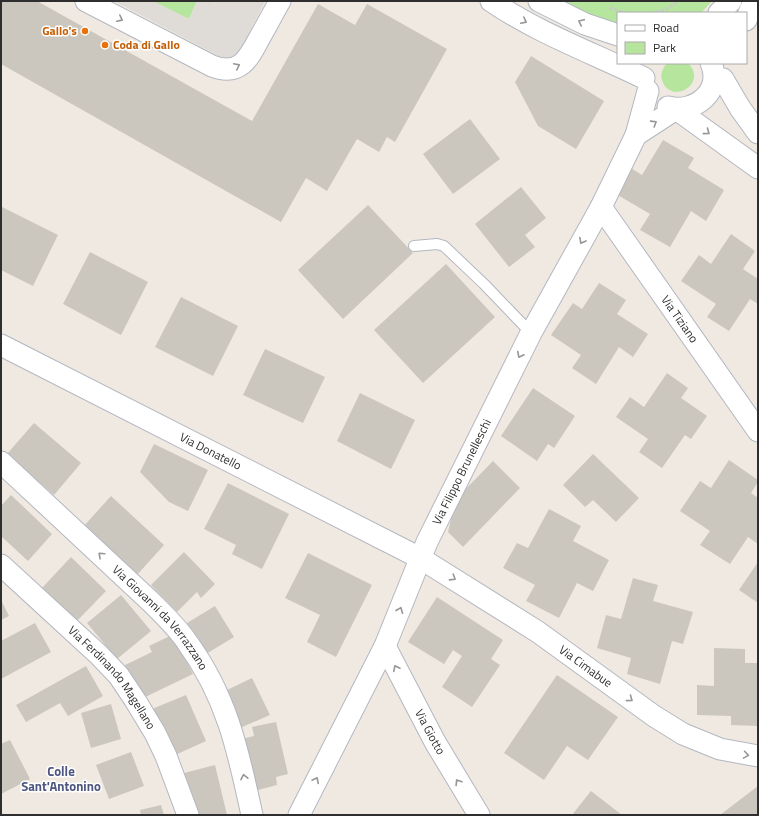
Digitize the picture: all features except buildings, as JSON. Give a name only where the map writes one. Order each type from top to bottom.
[{"type":"street","points":[[86,1],[212,66],[227,70],[233,69],[246,61],[280,1]]},
{"type":"street","points":[[491,1],[513,15],[558,38],[646,77],[655,100],[664,107],[686,109],[696,105],[705,98],[719,71]]},
{"type":"street","points":[[539,1],[585,24],[617,35]]},
{"type":"street","points":[[720,12],[731,1]]},
{"type":"street","points":[[747,18],[754,1]]},
{"type":"street","points":[[719,71],[740,108],[758,133]]},
{"type":"street","name":"Via Filippo Brunelleschi","points":[[298,815],[385,646],[427,542],[531,333],[601,207],[636,135],[646,77]]},
{"type":"street","points":[[636,135],[676,109]]},
{"type":"street","points":[[676,109],[758,168]]},
{"type":"street","name":"Via Tiziano","points":[[601,207],[758,431]]},
{"type":"street","name":"Via Donatello","points":[[1,345],[420,558]]},
{"type":"street","name":"Via Giovanni da Verrazzano","points":[[1,462],[150,601],[173,624],[187,641],[215,688],[231,728],[241,761],[252,815]]},
{"type":"street","name":"Via Cimabue","points":[[420,558],[538,632],[654,716],[683,734],[720,749],[758,756]]},
{"type":"street","name":"Via Ferdinando Magellano","points":[[1,565],[99,655],[119,676],[155,733],[188,815]]},
{"type":"street","name":"Via Giotto","points":[[385,646],[435,742],[479,815]]},
{"type":"lane","points":[[414,246],[437,244],[444,246],[484,284],[531,333]]},
{"type":"path","points":[[657,12],[669,9],[678,1]]},
{"type":"path","points":[[605,7],[624,12]]},
{"type":"green space","points":[[152,1],[197,1],[189,19]]},
{"type":"green space","points":[[546,1],[712,1],[702,12],[617,12],[617,33]]},
{"type":"green space","points":[[666,64],[689,64],[693,71],[694,78],[686,89],[679,92],[672,91],[666,88],[662,80],[661,75]]},
{"type":"shaded area","points":[[114,1],[153,1],[189,19],[197,1],[215,1],[213,6],[216,1],[265,1],[234,64]]},
{"type":"place","name":"Gallo's","points":[[85,31]]},
{"type":"place","name":"Coda di Gallo","points":[[105,45]]},
{"type":"district","name":"Colle Sant'Antonino","points":[[61,778]]}]
